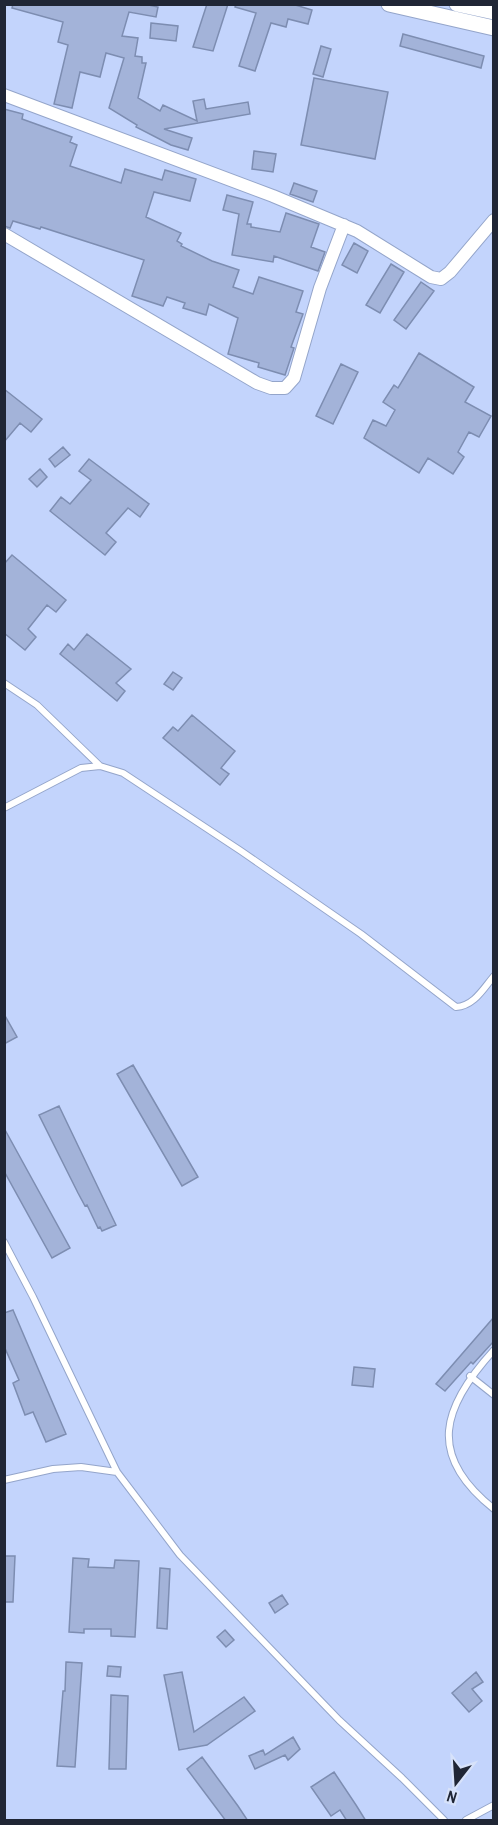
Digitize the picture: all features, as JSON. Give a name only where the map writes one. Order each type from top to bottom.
[{"type":"street","points":[[389,4],[494,28]]},
{"type":"street","points":[[457,4],[494,12]]},
{"type":"street","points":[[4,95],[273,195],[344,225],[431,277],[441,279],[450,272],[494,220]]},
{"type":"street","points":[[4,234],[257,383],[271,388],[285,388],[294,378],[320,288],[344,225]]},
{"type":"lane","points":[[4,683],[37,705],[100,766]]},
{"type":"lane","points":[[4,808],[81,768],[100,766],[123,773],[361,934],[456,1007],[465,1006],[475,999],[494,976]]},
{"type":"lane","points":[[4,1242],[117,1472],[180,1555],[339,1720],[444,1821]]},
{"type":"lane","points":[[494,1350],[470,1376],[452,1411],[448,1445],[455,1468],[479,1498],[494,1509]]},
{"type":"lane","points":[[470,1376],[494,1395]]},
{"type":"lane","points":[[4,1480],[54,1469],[81,1467],[117,1472]]},
{"type":"lane","points":[[466,1821],[494,1805]]},
{"type":"building","points":[[13,4],[144,4],[158,7],[156,17],[129,12],[122,36],[138,38],[135,56],[142,57],[142,63],[146,63],[138,98],[160,111],[163,105],[197,121],[193,101],[204,99],[206,109],[248,102],[250,114],[164,129],[192,138],[188,150],[171,145],[136,127],[137,125],[109,108],[124,58],[106,53],[100,77],[80,72],[72,108],[54,104],[68,45],[58,42],[63,22],[12,8]]},
{"type":"building","points":[[207,4],[228,4],[213,51],[193,47]]},
{"type":"building","points":[[236,4],[292,4],[312,10],[308,24],[288,19],[286,27],[271,23],[255,71],[239,66],[256,13],[235,7]]},
{"type":"building","points":[[151,23],[178,26],[176,41],[150,38]]},
{"type":"building","points":[[403,34],[484,56],[481,68],[400,46]]},
{"type":"building","points":[[321,46],[331,49],[323,77],[313,74]]},
{"type":"building","points":[[314,78],[388,92],[375,159],[301,145]]},
{"type":"building","points":[[4,109],[23,114],[22,119],[72,137],[70,142],[77,145],[70,166],[121,183],[125,169],[162,180],[165,170],[196,179],[190,201],[154,192],[146,217],[181,233],[177,241],[182,244],[181,246],[212,261],[239,270],[233,287],[253,294],[259,277],[303,291],[296,312],[303,314],[291,347],[294,348],[285,375],[258,367],[259,363],[228,354],[238,318],[209,304],[206,315],[183,308],[185,303],[167,297],[163,306],[132,296],[144,260],[41,227],[40,229],[13,221],[10,228],[4,226]]},
{"type":"building","points":[[254,151],[276,154],[273,172],[252,169]]},
{"type":"building","points":[[294,183],[317,191],[313,202],[290,194]]},
{"type":"building","points":[[227,195],[253,202],[247,224],[251,224],[251,227],[280,232],[286,213],[319,224],[311,247],[325,252],[318,271],[274,256],[273,262],[232,255],[239,214],[223,210]]},
{"type":"building","points":[[354,243],[368,251],[357,273],[342,265]]},
{"type":"building","points":[[391,264],[404,272],[380,313],[366,305]]},
{"type":"building","points":[[421,282],[434,291],[406,329],[394,320]]},
{"type":"building","points":[[419,353],[474,387],[465,402],[491,416],[479,437],[469,432],[458,452],[464,457],[453,474],[428,458],[419,473],[364,438],[373,420],[386,426],[395,410],[383,402],[394,385],[398,388]]},
{"type":"building","points":[[341,364],[358,372],[333,424],[316,416]]},
{"type":"building","points":[[4,389],[42,419],[31,432],[20,423],[4,442]]},
{"type":"building","points":[[63,447],[70,455],[55,467],[49,459]]},
{"type":"building","points":[[89,459],[149,504],[140,517],[128,508],[106,533],[116,542],[105,555],[50,511],[61,497],[70,504],[91,480],[79,471]]},
{"type":"building","points":[[40,469],[47,477],[37,487],[29,479]]},
{"type":"building","points":[[12,555],[66,600],[56,612],[47,605],[28,629],[36,637],[25,650],[4,633],[4,564]]},
{"type":"building","points":[[87,634],[131,669],[116,683],[125,691],[117,701],[60,654],[68,644],[74,650]]},
{"type":"building","points":[[173,672],[182,678],[173,690],[164,684]]},
{"type":"building","points":[[192,715],[235,751],[221,768],[229,774],[220,785],[163,738],[173,727],[178,731]]},
{"type":"building","points":[[4,1014],[17,1037],[4,1044]]},
{"type":"building","points":[[133,1065],[198,1177],[182,1186],[117,1074]]},
{"type":"building","points":[[59,1106],[116,1225],[102,1231],[100,1227],[98,1228],[87,1205],[85,1206],[39,1115]]},
{"type":"building","points":[[4,1128],[70,1248],[52,1258],[4,1171]]},
{"type":"building","points":[[13,1310],[66,1434],[46,1442],[33,1412],[25,1415],[13,1383],[19,1380],[4,1346],[4,1313]]},
{"type":"building","points":[[494,1317],[494,1341],[445,1391],[436,1384]]},
{"type":"building","points":[[354,1367],[375,1369],[373,1387],[352,1385]]},
{"type":"building","points":[[4,1556],[15,1556],[13,1602],[4,1602]]},
{"type":"building","points":[[73,1558],[89,1559],[88,1567],[114,1568],[115,1560],[139,1561],[135,1637],[111,1636],[111,1629],[84,1629],[84,1633],[69,1632]]},
{"type":"building","points":[[160,1568],[170,1569],[167,1629],[157,1628]]},
{"type":"building","points":[[282,1595],[288,1604],[275,1613],[269,1603]]},
{"type":"building","points":[[225,1630],[234,1640],[226,1647],[217,1637]]},
{"type":"building","points":[[66,1662],[82,1663],[75,1767],[57,1766]]},
{"type":"building","points":[[108,1666],[121,1667],[120,1677],[107,1676]]},
{"type":"building","points":[[182,1672],[194,1732],[244,1697],[255,1711],[207,1745],[179,1750],[164,1675]]},
{"type":"building","points":[[476,1672],[483,1682],[472,1689],[482,1701],[469,1712],[452,1693]]},
{"type":"building","points":[[111,1695],[128,1696],[126,1769],[109,1769]]},
{"type":"building","points":[[293,1737],[300,1749],[288,1760],[285,1755],[255,1769],[249,1756],[263,1750],[265,1755]]},
{"type":"building","points":[[202,1757],[248,1821],[226,1821],[187,1769]]},
{"type":"building","points":[[334,1772],[366,1821],[347,1821],[340,1810],[331,1816],[311,1787]]}]
